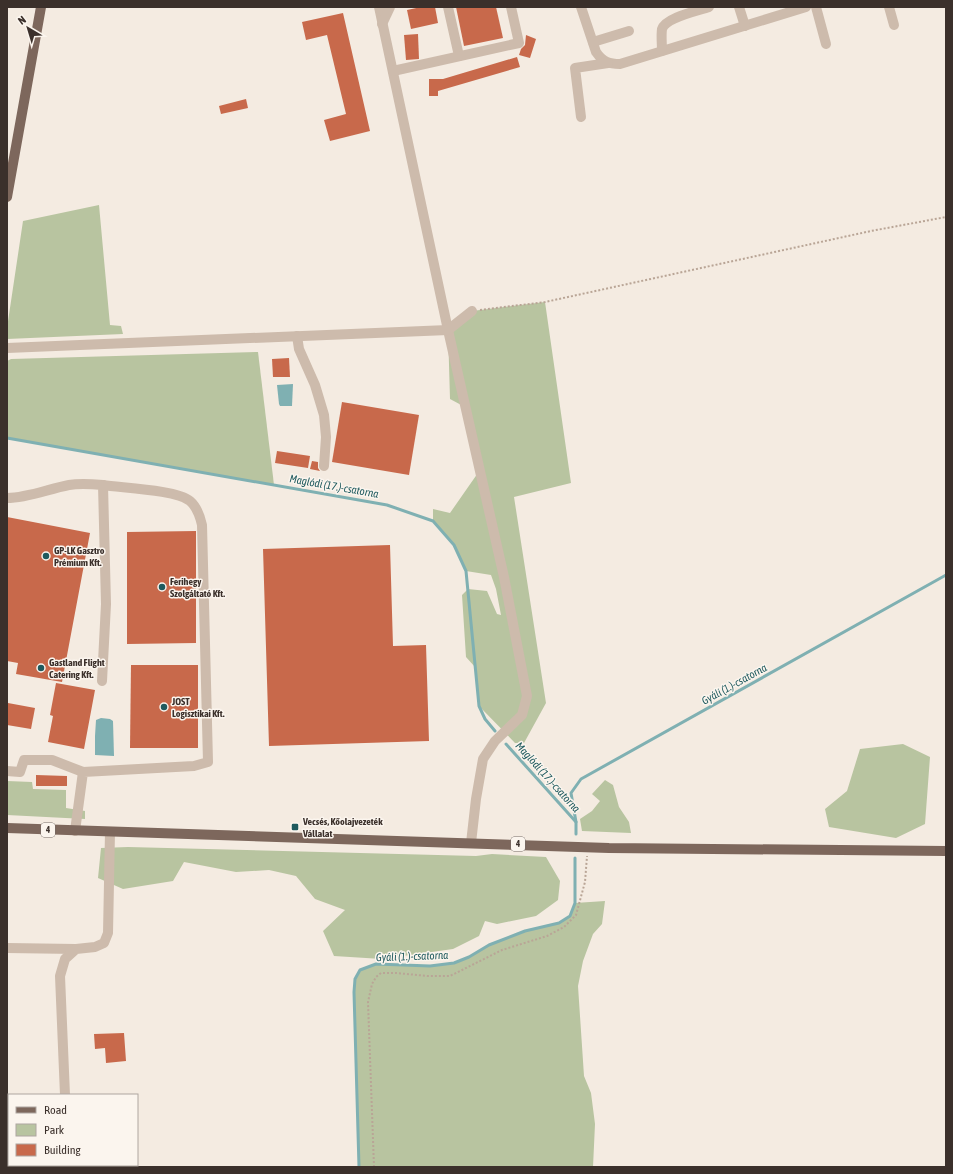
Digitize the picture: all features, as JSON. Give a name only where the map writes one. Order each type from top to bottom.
[{"type":"main road","points":[[7,197],[41,7]]},
{"type":"main road","name":"4","points":[[7,828],[609,848],[946,851]]},
{"type":"lane","points":[[379,7],[448,330],[504,577],[527,696],[522,715],[495,741],[484,759],[476,799],[471,843]]},
{"type":"lane","points":[[382,24],[390,7]]},
{"type":"lane","points":[[448,7],[459,56]]},
{"type":"lane","points":[[393,71],[519,43],[511,7]]},
{"type":"lane","points":[[581,7],[592,42],[599,57],[608,63]]},
{"type":"lane","points":[[662,51],[662,30],[666,24],[674,18],[709,7]]},
{"type":"lane","points":[[739,7],[744,26]]},
{"type":"lane","points":[[581,117],[575,68],[608,63],[620,64],[806,7]]},
{"type":"lane","points":[[816,7],[826,44]]},
{"type":"lane","points":[[889,7],[894,25]]},
{"type":"lane","points":[[592,42],[629,32]]},
{"type":"lane","points":[[7,348],[448,330],[472,311]]},
{"type":"lane","points":[[297,336],[299,349],[315,385],[324,415],[326,437],[324,466]]},
{"type":"lane","points":[[7,498],[30,495],[70,484],[103,485],[171,493],[190,501],[200,516],[202,526],[208,762],[194,766],[83,772],[52,760],[24,760],[20,772],[7,771]]},
{"type":"lane","points":[[102,681],[106,604],[103,485]]},
{"type":"lane","points":[[75,831],[83,772]]},
{"type":"lane","points":[[7,948],[76,949],[95,947],[104,943],[108,933],[110,832]]},
{"type":"lane","points":[[65,1094],[60,976],[65,959],[76,949]]},
{"type":"path","points":[[472,311],[545,302],[870,231],[946,217]]},
{"type":"path","points":[[374,1167],[368,1002],[372,984],[376,977],[382,973],[396,972],[428,976],[450,976],[502,950],[547,936],[564,927],[576,915],[585,882],[588,855]]},
{"type":"green space","points":[[99,205],[110,325],[121,326],[123,334],[7,339],[7,328],[23,221]]},
{"type":"green space","points":[[545,302],[571,483],[514,497],[546,703],[524,743],[515,743],[479,706],[475,667],[466,657],[462,595],[468,589],[487,591],[497,614],[501,615],[496,589],[491,575],[466,571],[454,545],[433,521],[433,509],[450,513],[480,470],[465,407],[450,399],[448,330],[472,311]]},
{"type":"green space","points":[[258,352],[274,485],[7,438],[7,361],[11,359]]},
{"type":"green space","points":[[903,744],[930,757],[925,824],[896,838],[829,827],[825,809],[847,791],[860,749]]},
{"type":"green space","points":[[605,780],[613,785],[619,807],[629,822],[631,833],[582,831],[580,819],[592,811],[600,801],[592,794]]},
{"type":"green space","points":[[7,781],[32,782],[33,789],[66,790],[66,808],[85,811],[85,819],[7,815]]},
{"type":"green space","points":[[128,847],[476,856],[492,854],[546,857],[560,881],[558,900],[536,916],[497,924],[485,921],[479,936],[453,949],[382,959],[334,956],[323,931],[345,910],[315,899],[296,876],[269,870],[236,872],[184,862],[173,881],[123,889],[98,878],[101,848]]},
{"type":"green space","points":[[605,901],[602,924],[593,934],[583,961],[578,986],[584,1076],[591,1093],[595,1124],[593,1167],[359,1167],[354,992],[355,979],[360,970],[376,964],[430,966],[454,963],[469,957],[489,945],[525,931],[559,923],[570,916],[575,903]]},
{"type":"water","points":[[293,384],[292,406],[280,406],[277,385]]},
{"type":"water","points":[[101,718],[110,719],[113,721],[114,756],[95,755],[96,720]]},
{"type":"building","points":[[421,7],[435,7],[438,23],[411,29],[407,10]]},
{"type":"building","points":[[456,7],[496,7],[503,38],[464,46]]},
{"type":"building","points":[[343,13],[370,131],[330,141],[324,120],[346,114],[327,35],[306,40],[302,22]]},
{"type":"building","points":[[418,34],[419,59],[406,60],[404,35]]},
{"type":"building","points":[[526,35],[536,39],[530,58],[519,55],[521,49],[525,45]]},
{"type":"building","points":[[517,57],[520,67],[438,91],[438,96],[429,96],[429,79],[443,79]]},
{"type":"building","points":[[246,99],[248,108],[221,114],[219,106]]},
{"type":"building","points":[[289,358],[290,377],[273,377],[272,359]]},
{"type":"building","points":[[342,402],[419,415],[409,475],[332,462]]},
{"type":"building","points":[[277,451],[310,456],[308,468],[275,463]]},
{"type":"building","points":[[312,461],[318,462],[318,468],[320,471],[310,469]]},
{"type":"building","points":[[7,517],[90,533],[62,682],[16,674],[18,663],[7,661]]},
{"type":"building","name":"Ferihegy Szolgáltató Kft.","points":[[196,531],[196,643],[127,644],[127,532]]},
{"type":"building","points":[[390,545],[393,646],[426,645],[429,741],[269,746],[263,549]]},
{"type":"building","name":"JOST Logisztikai Kft.","points":[[131,665],[198,665],[198,748],[130,748]]},
{"type":"building","points":[[56,683],[95,690],[84,749],[48,742],[53,716],[50,715]]},
{"type":"building","points":[[8,703],[35,708],[31,729],[7,725]]},
{"type":"building","points":[[36,775],[67,776],[67,786],[36,786]]},
{"type":"building","points":[[124,1033],[126,1061],[106,1063],[105,1048],[95,1049],[94,1034]]},
{"type":"waterway","name":"Maglódi (17.)-csatorna","points":[[7,438],[387,505],[433,521],[454,545],[466,571],[479,706],[485,719],[495,731]]},
{"type":"waterway","name":"Gyáli (1.)-csatorna","points":[[576,834],[576,822],[571,793],[581,779],[946,575]]},
{"type":"waterway","name":"Maglódi (17.)-csatorna","points":[[506,744],[576,822]]},
{"type":"waterway","name":"Gyáli (1.)-csatorna","points":[[359,1167],[354,992],[355,979],[360,970],[376,964],[430,966],[454,963],[469,957],[489,945],[525,931],[559,923],[570,916],[575,903],[575,858]]},
{"type":"place","name":"GP-LK Gasztro Prémium Kft.","points":[[46,556]]},
{"type":"place","name":"Ferihegy Szolgáltató Kft.","points":[[162,587]]},
{"type":"place","name":"Gastland Flight Catering Kft.","points":[[41,668]]},
{"type":"place","name":"JOST Logisztikai Kft.","points":[[164,707]]},
{"type":"place","name":"Vecsés, Kőolajvezeték Vállalat","points":[[295,827]]}]
